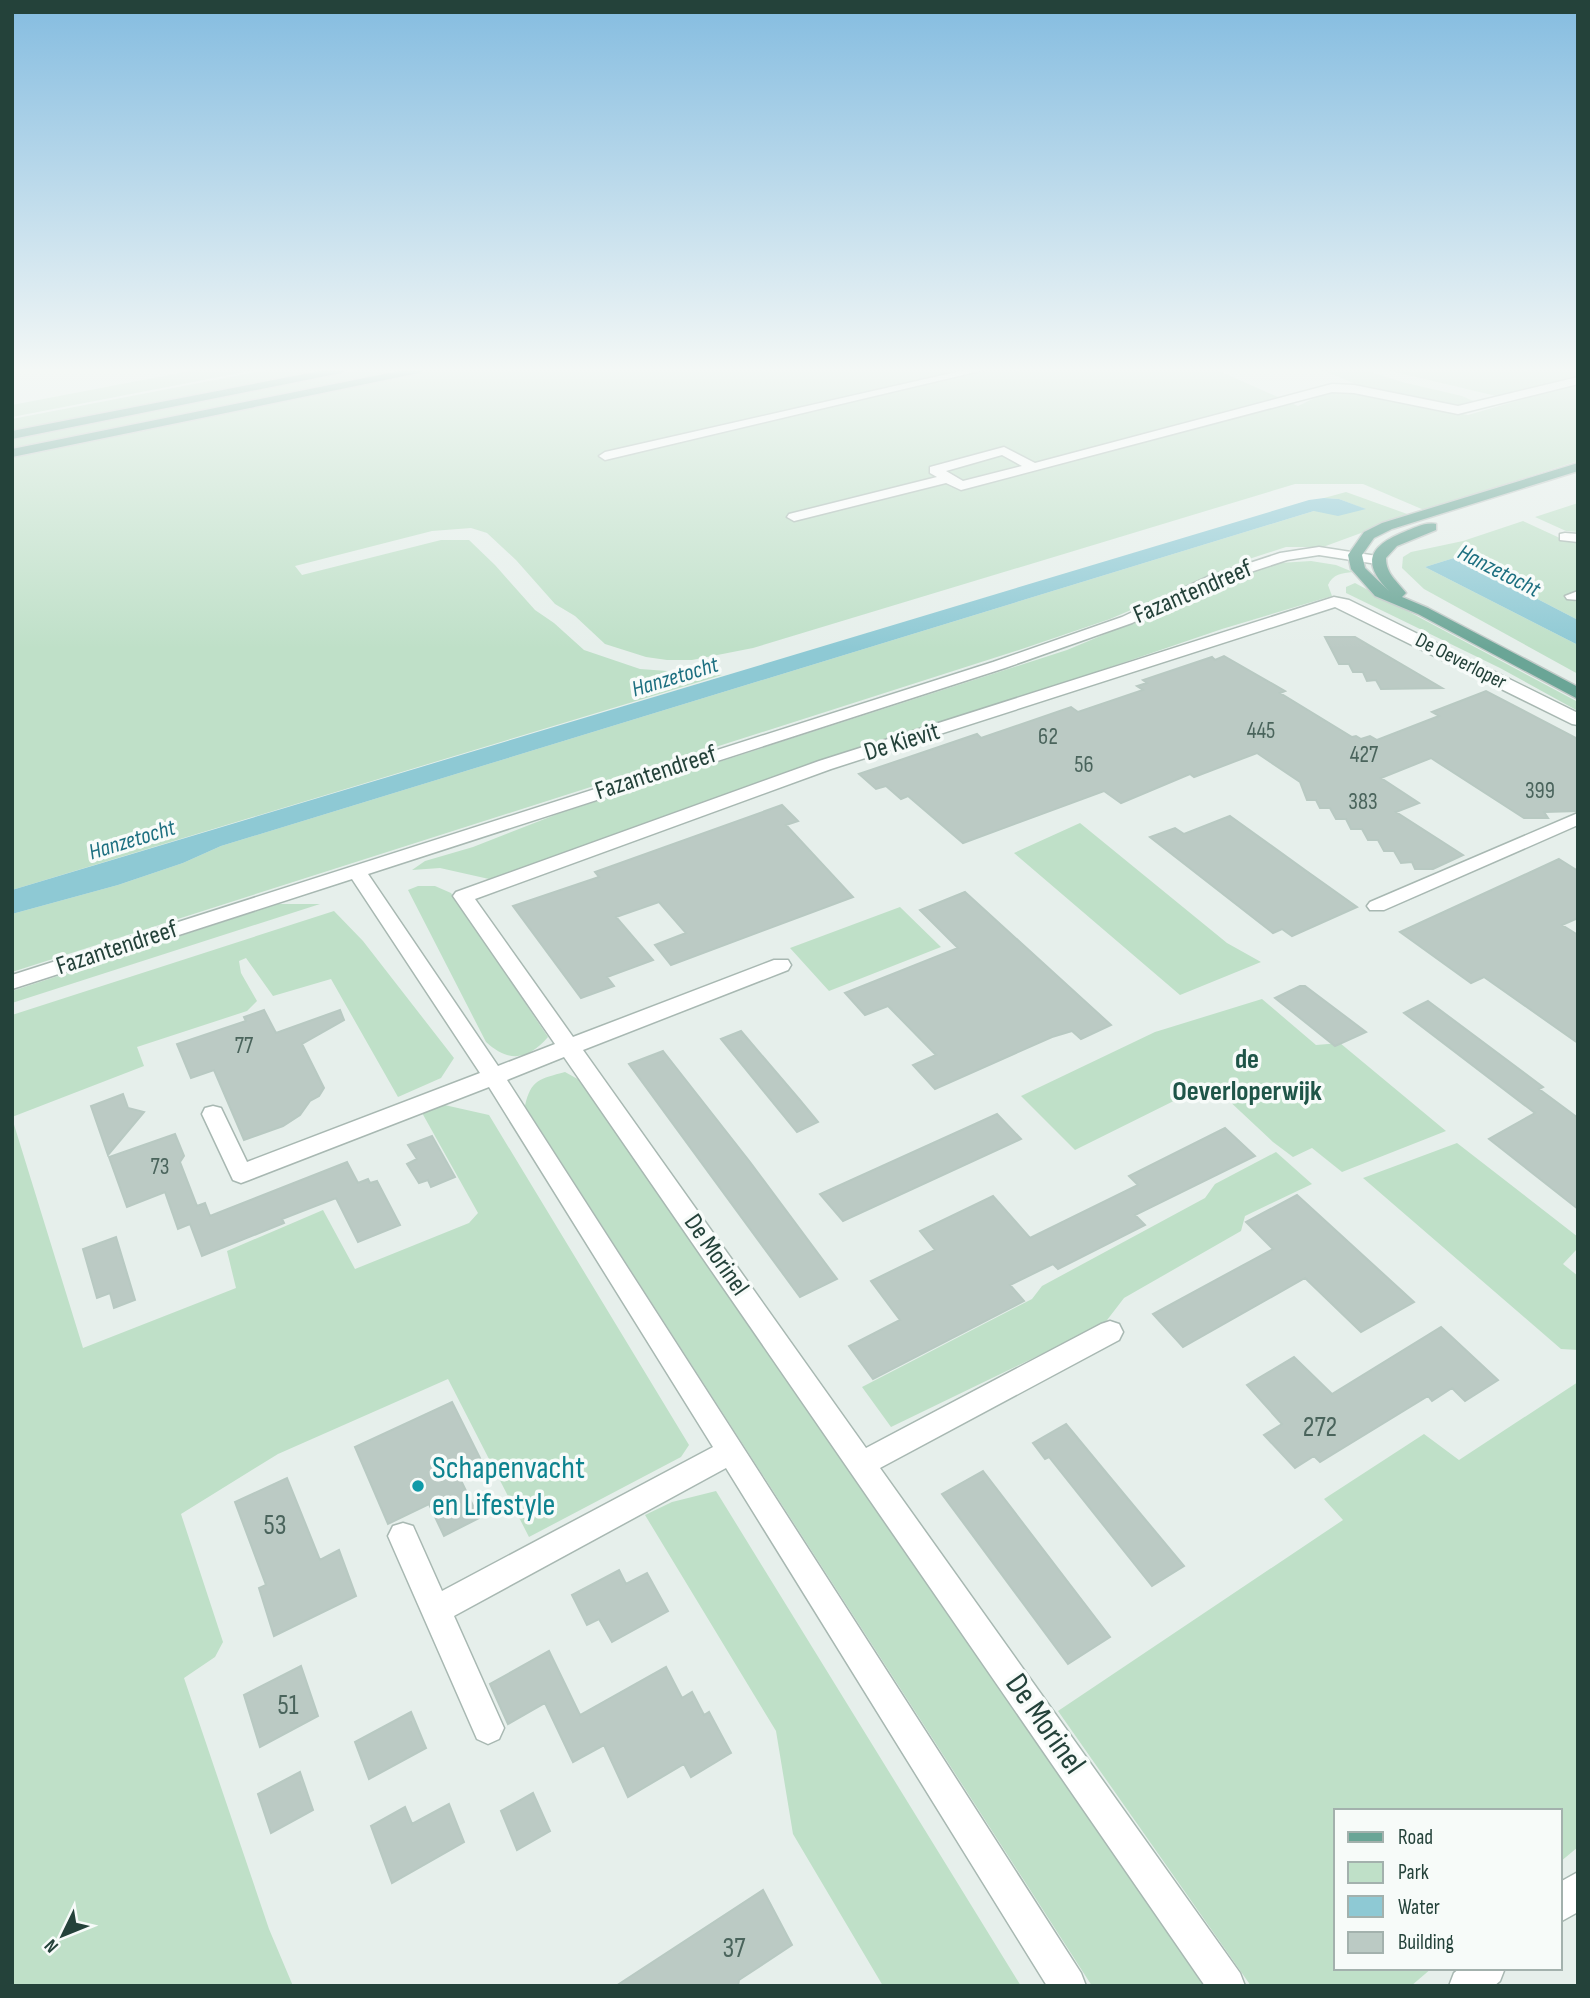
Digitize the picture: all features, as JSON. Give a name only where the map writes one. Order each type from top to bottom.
[{"type":"main road","points":[[1355,559],[1369,535],[1387,526],[1578,467]]},
{"type":"main road","points":[[1377,560],[1381,550],[1393,541],[1578,481]]},
{"type":"main road","name":"De Oeverloper","points":[[1355,559],[1357,569],[1380,593],[1423,611],[1578,694]]},
{"type":"main road","name":"De Oeverloper","points":[[1377,560],[1381,574],[1389,584],[1423,611]]},
{"type":"street","points":[[959,463],[935,470],[961,486],[1047,463]]},
{"type":"street","points":[[1026,463],[1033,467]]},
{"type":"street","points":[[794,517],[948,478]]},
{"type":"street","name":"Fazantendreef","points":[[12,982],[999,664],[1127,620],[1212,580],[1254,565],[1296,554],[1377,560]]},
{"type":"street","name":"De Kievit","points":[[463,897],[825,765],[981,717],[1221,636],[1334,602],[1344,603]]},
{"type":"street","name":"De Oeverloper","points":[[1344,603],[1578,720]]},
{"type":"street","points":[[1377,906],[1578,818]]},
{"type":"street","points":[[356,871],[494,1076],[1068,1986]]},
{"type":"street","name":"De Morinel","points":[[463,897],[863,1463],[1227,1986]]},
{"type":"street","points":[[213,1114],[241,1174],[781,965]]},
{"type":"street","points":[[863,1463],[1110,1332]]},
{"type":"street","points":[[436,1610],[731,1451]]},
{"type":"street","points":[[403,1536],[488,1728]]},
{"type":"street","points":[[1562,1903],[1578,1889]]},
{"type":"street","points":[[1467,1986],[1485,1970]]},
{"type":"green space","points":[[12,463],[1571,463],[1424,510],[1363,484],[1295,484],[753,648],[692,660],[646,657],[605,644],[575,616],[555,604],[516,560],[487,533],[471,528],[432,531],[295,566],[302,575],[441,540],[469,540],[535,610],[584,650],[640,669],[722,675],[12,890]]},
{"type":"green space","points":[[1346,492],[1410,515],[1323,547],[1286,547],[1252,558],[1110,619],[1019,650],[12,972],[12,914],[118,885],[183,863],[221,846],[1314,511],[1365,509],[1339,499],[1324,498]]},
{"type":"green space","points":[[1578,503],[1578,532],[1566,531],[1535,517]]},
{"type":"green space","points":[[1523,521],[1562,539],[1578,540],[1578,592],[1568,596],[1578,603],[1578,620],[1457,557],[1425,567],[1578,645],[1578,674],[1424,589],[1402,568],[1403,557],[1411,552],[1463,541]]},
{"type":"green space","points":[[1311,561],[1336,565],[1353,572],[1332,578],[1328,585],[1332,596],[1222,629],[489,879],[440,868],[412,870],[425,861],[473,847],[560,813],[1067,650],[1279,563]]},
{"type":"green space","points":[[1355,583],[1578,702],[1578,711],[1500,668],[1346,593],[1346,587]]},
{"type":"green space","points":[[1080,823],[1227,943],[1261,962],[1180,995],[1014,853]]},
{"type":"green space","points":[[418,886],[435,886],[451,893],[548,1037],[541,1045],[526,1054],[510,1056],[486,1042],[408,890]]},
{"type":"green space","points":[[278,904],[320,904],[12,1003],[12,991]]},
{"type":"green space","points":[[900,907],[941,947],[829,991],[790,948]]},
{"type":"green space","points":[[334,911],[363,941],[454,1058],[441,1078],[398,1097],[331,979],[273,996],[246,958],[239,961],[241,973],[257,1001],[247,1011],[137,1047],[144,1066],[12,1117],[12,1015]]},
{"type":"green space","points":[[1262,999],[1316,1045],[1340,1043],[1446,1131],[1342,1172],[1312,1148],[1293,1157],[1273,1142],[1210,1083],[1075,1150],[1021,1096],[1155,1032]]},
{"type":"green space","points":[[565,1072],[583,1082],[1208,1986],[1092,1986],[525,1106],[534,1085],[549,1076]]},
{"type":"green space","points":[[440,1104],[489,1115],[689,1445],[681,1457],[529,1537],[448,1379],[278,1454],[181,1514],[223,1642],[215,1657],[184,1678],[269,1929],[293,1986],[12,1986],[12,1118],[83,1348],[236,1288],[227,1251],[323,1210],[355,1269],[469,1223],[478,1213],[421,1111]]},
{"type":"green space","points":[[1457,1143],[1578,1237],[1578,1248],[1563,1264],[1578,1276],[1578,1350],[1561,1349],[1363,1178]]},
{"type":"green space","points":[[1276,1152],[1312,1184],[1245,1216],[1241,1231],[1124,1298],[1104,1324],[891,1427],[862,1387],[1032,1299],[1042,1286],[1205,1198],[1215,1184]]},
{"type":"green space","points":[[1578,1382],[1578,1847],[1562,1860],[1562,1809],[1334,1809],[1334,1970],[1430,1970],[1411,1986],[1251,1986],[1058,1711],[1343,1520],[1324,1499],[1424,1434],[1459,1460]]},
{"type":"green space","points":[[716,1491],[1021,1986],[883,1986],[793,1834],[776,1731],[645,1515],[672,1502]]},
{"type":"water","points":[[1339,499],[1366,509],[1338,516],[1314,511],[221,846],[183,863],[118,885],[12,914],[12,890],[1309,500]]},
{"type":"water","points":[[1457,557],[1578,620],[1578,645],[1425,567]]},
{"type":"building","points":[[1325,637],[1355,637],[1442,688],[1381,689],[1376,680],[1367,681],[1363,672],[1353,672],[1349,664],[1339,664]]},
{"type":"building","points":[[1224,656],[1285,691],[1280,693],[1352,737],[1361,739],[1370,736],[1377,740],[1439,716],[1432,712],[1486,691],[1578,739],[1578,811],[1544,812],[1548,818],[1524,818],[1431,758],[1381,778],[1419,803],[1396,812],[1463,855],[1433,869],[1415,869],[1412,862],[1401,863],[1394,851],[1384,851],[1378,840],[1368,840],[1362,829],[1351,829],[1346,819],[1336,819],[1330,808],[1320,808],[1316,800],[1307,800],[1300,782],[1257,753],[1194,777],[1190,774],[1121,803],[1104,791],[963,843],[908,796],[901,799],[886,786],[876,789],[859,774],[977,734],[981,738],[1071,707],[1078,712],[1143,690],[1137,686],[1147,683],[1143,680],[1212,657],[1215,660]]},
{"type":"building","points":[[782,805],[798,821],[786,825],[853,897],[671,965],[655,945],[686,933],[659,902],[616,917],[653,960],[607,977],[614,986],[581,998],[513,906],[599,877],[595,872]]},
{"type":"building","points":[[1230,816],[1357,907],[1292,936],[1282,929],[1273,933],[1150,837],[1175,828],[1184,834]]},
{"type":"building","points":[[1559,859],[1578,871],[1578,918],[1562,925],[1578,935],[1578,1043],[1484,977],[1471,983],[1400,932]]},
{"type":"building","points":[[965,892],[1111,1025],[1081,1039],[1072,1031],[1052,1037],[935,1089],[913,1065],[936,1055],[888,1006],[865,1015],[845,993],[958,948],[920,910]]},
{"type":"building","points":[[1305,986],[1366,1032],[1335,1046],[1275,998]]},
{"type":"building","points":[[1428,1001],[1543,1087],[1539,1089],[1578,1118],[1578,1209],[1489,1139],[1535,1113],[1404,1013]]},
{"type":"building","points":[[264,1010],[276,1033],[340,1010],[344,1020],[302,1044],[324,1088],[319,1096],[310,1101],[300,1115],[283,1126],[244,1140],[214,1070],[191,1078],[177,1044],[246,1021],[244,1017]]},
{"type":"building","points":[[741,1031],[818,1122],[797,1132],[721,1039]]},
{"type":"building","points":[[663,1051],[837,1279],[800,1297],[629,1064]]},
{"type":"building","points":[[123,1094],[128,1108],[144,1112],[108,1155],[91,1106]]},
{"type":"building","points":[[997,1114],[1021,1139],[843,1221],[820,1194]]},
{"type":"building","points":[[1225,1128],[1255,1156],[1135,1215],[1145,1225],[1058,1269],[1053,1264],[1010,1285],[1024,1301],[873,1379],[849,1346],[900,1320],[871,1281],[935,1250],[920,1231],[993,1196],[1030,1238],[1138,1185],[1129,1176]]},
{"type":"building","points":[[175,1134],[184,1156],[180,1162],[197,1206],[205,1203],[210,1216],[347,1162],[358,1183],[368,1179],[370,1183],[377,1181],[400,1225],[358,1242],[336,1198],[282,1219],[284,1223],[202,1256],[190,1224],[178,1229],[165,1192],[127,1207],[109,1157]]},
{"type":"building","points":[[432,1136],[455,1177],[431,1187],[428,1180],[419,1183],[407,1164],[417,1159],[408,1145]]},
{"type":"building","points":[[1297,1195],[1414,1302],[1361,1332],[1305,1278],[1183,1347],[1153,1314],[1273,1249],[1246,1222]]},
{"type":"building","points":[[116,1237],[135,1300],[114,1308],[110,1293],[97,1298],[83,1249]]},
{"type":"building","points":[[1441,1327],[1498,1380],[1465,1401],[1452,1388],[1432,1401],[1428,1396],[1320,1462],[1314,1456],[1295,1468],[1264,1435],[1282,1424],[1247,1385],[1294,1357],[1332,1394]]},
{"type":"building","name":"Schapenvacht en Lifestyle","points":[[452,1402],[480,1458],[456,1470],[479,1518],[444,1536],[429,1504],[388,1524],[355,1447]]},
{"type":"building","points":[[1066,1424],[1184,1566],[1152,1586],[1049,1457],[1045,1459],[1033,1443]]},
{"type":"building","points":[[983,1471],[1110,1637],[1068,1664],[942,1494]]},
{"type":"building","points":[[287,1478],[320,1560],[339,1550],[356,1596],[274,1636],[259,1588],[266,1585],[235,1502]]},
{"type":"building","points":[[619,1570],[626,1584],[647,1573],[668,1611],[612,1642],[599,1619],[587,1625],[572,1595]]},
{"type":"building","points":[[549,1651],[580,1715],[666,1667],[682,1698],[692,1692],[704,1715],[709,1712],[731,1753],[691,1777],[684,1764],[628,1797],[604,1745],[573,1762],[545,1703],[508,1724],[490,1684]]},
{"type":"building","points":[[301,1666],[318,1716],[260,1747],[244,1695]]},
{"type":"building","points":[[411,1712],[426,1748],[369,1779],[355,1742]]},
{"type":"building","points":[[300,1772],[313,1810],[271,1833],[258,1794]]},
{"type":"building","points":[[533,1793],[550,1831],[517,1850],[501,1811]]},
{"type":"building","points":[[449,1804],[464,1842],[392,1883],[371,1826],[405,1807],[412,1824]]},
{"type":"building","points":[[763,1890],[792,1945],[739,1980],[738,1986],[616,1986]]},
{"type":"place","name":"Schapenvacht en Lifestyle","points":[[418,1486]]},
{"type":"district","name":"de Oeverloperwijk","points":[[1247,1075]]},
{"type":"water label","name":"Hanzetocht","points":[[1499,571]]},
{"type":"water label","name":"Hanzetocht","points":[[675,677]]},
{"type":"water label","name":"Hanzetocht","points":[[132,840]]}]
